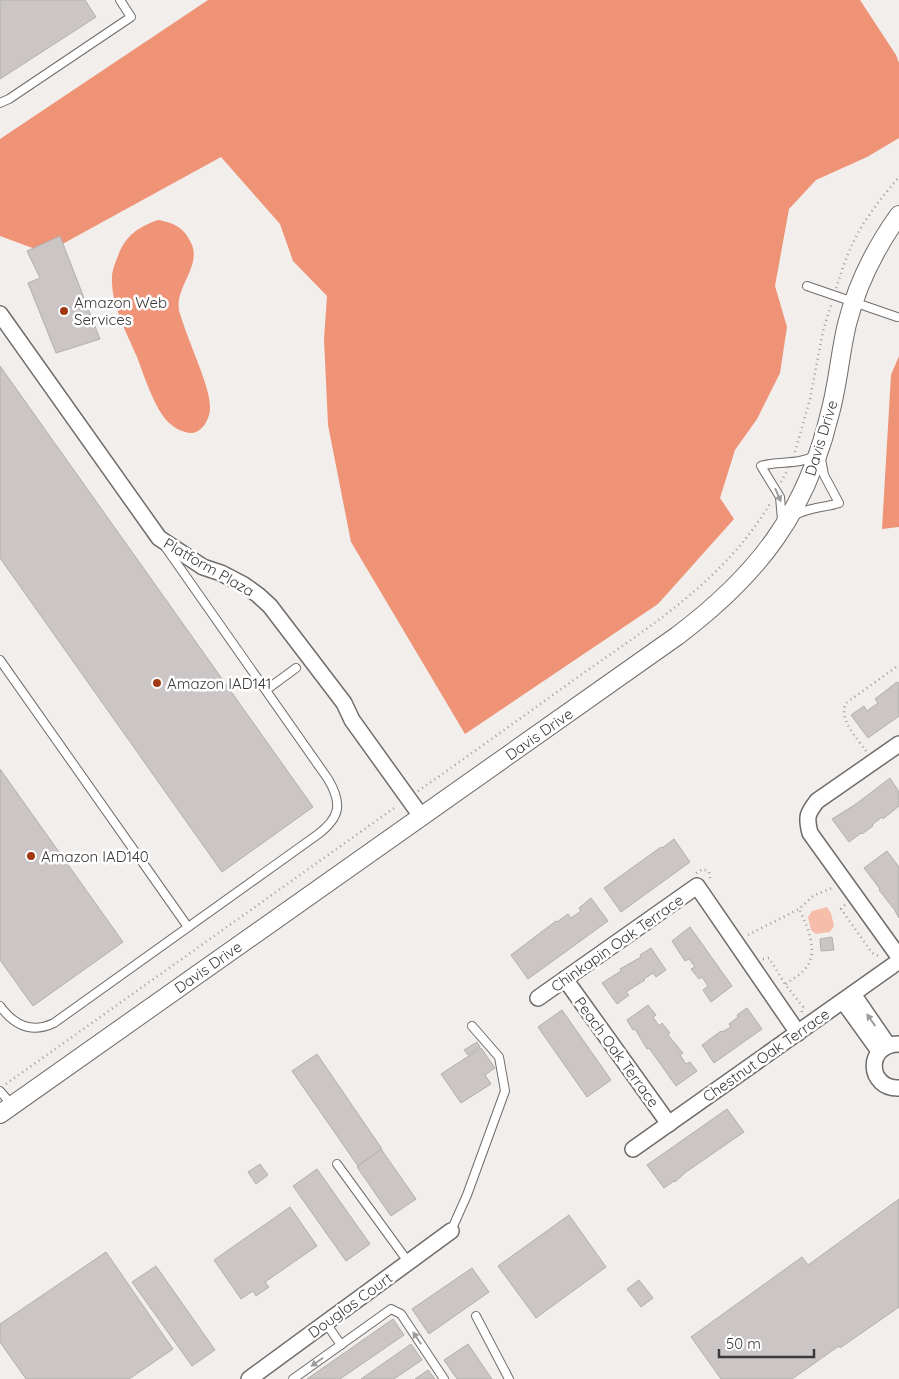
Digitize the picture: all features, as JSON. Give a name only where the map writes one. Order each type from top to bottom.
[{"type":"street","name":"Davis Drive","points":[[6,1110],[702,617],[748,574],[768,550],[806,486],[830,413],[848,322],[854,302],[876,252],[899,215]]},
{"type":"street","name":"Platform Plaza","points":[[0,314],[159,538],[203,567],[221,573],[244,585],[270,606],[344,703],[352,720],[421,816]]},
{"type":"street","points":[[899,744],[817,801],[810,810],[807,820],[810,833],[899,957]]},
{"type":"street","name":"Chinkapin Oak Terrace","points":[[538,998],[697,886],[798,1033]]},
{"type":"street","name":"Chestnut Oak Terrace","points":[[633,1149],[899,961]]},
{"type":"street","name":"Peach Oak Terrace","points":[[565,979],[669,1124]]},
{"type":"street","points":[[848,998],[889,1047],[874,1065],[875,1072],[883,1084],[898,1088]]},
{"type":"street","name":"Douglas Court","points":[[249,1379],[410,1263],[451,1231]]},
{"type":"lane","points":[[0,103],[9,99],[131,17],[120,0]]},
{"type":"lane","points":[[807,286],[897,317]]},
{"type":"lane","points":[[819,450],[824,475],[839,503],[827,507],[809,509],[785,524],[780,497],[761,466],[768,463],[802,461],[819,450]]},
{"type":"lane","points":[[0,1006],[14,1022],[29,1027],[44,1028],[54,1023],[327,828],[337,810],[338,799],[332,784],[159,538]]},
{"type":"lane","points":[[0,660],[188,927]]},
{"type":"lane","points":[[266,690],[296,668]]},
{"type":"lane","points":[[451,1231],[468,1195],[505,1091],[498,1057],[472,1026]]},
{"type":"lane","points":[[0,1089],[6,1110]]},
{"type":"lane","points":[[337,1164],[410,1263]]},
{"type":"lane","points":[[293,1379],[391,1309],[401,1314],[444,1379]]},
{"type":"lane","points":[[476,1316],[510,1379]]},
{"type":"lane","points":[[326,1323],[341,1345]]},
{"type":"path","points":[[0,1089],[687,598],[729,559],[748,536],[777,492],[792,461],[810,399],[822,331],[852,246],[878,203],[899,177]]},
{"type":"path","points":[[873,763],[844,717],[843,709],[846,702],[899,665]]},
{"type":"path","points":[[743,938],[798,909],[813,896],[838,886]]},
{"type":"path","points":[[849,901],[841,909],[872,953],[882,957]]},
{"type":"path","points":[[786,984],[805,969],[812,953],[805,921],[798,909]]},
{"type":"path","points":[[757,960],[769,958],[803,1007],[800,1016]]},
{"type":"shaded area","points":[[208,0],[860,0],[896,55],[899,63],[899,138],[867,157],[816,180],[789,209],[775,286],[787,327],[780,373],[757,419],[735,450],[720,498],[734,519],[658,604],[465,734],[351,542],[328,425],[324,339],[327,296],[293,261],[280,224],[221,157],[46,253],[0,236],[0,139]]},
{"type":"shaded area","points":[[158,220],[170,223],[183,230],[192,245],[194,254],[190,271],[180,296],[179,305],[182,321],[206,385],[210,408],[209,416],[203,427],[192,433],[184,432],[172,425],[159,410],[120,319],[112,288],[113,270],[124,243],[138,229]]},
{"type":"shaded area","points":[[899,356],[899,527],[882,529],[891,375]]},
{"type":"shaded area","points":[[827,907],[831,913],[834,926],[830,932],[816,934],[811,930],[808,917],[812,911]]},
{"type":"building","points":[[0,0],[85,0],[96,17],[0,79]]},
{"type":"building","name":"Amazon Web Services","points":[[60,236],[100,339],[56,353],[28,283],[40,278],[27,251]]},
{"type":"building","name":"Amazon IAD141","points":[[0,366],[313,807],[222,872],[0,558]]},
{"type":"building","points":[[897,682],[899,683],[899,716],[868,738],[851,715],[864,706],[867,711],[878,703],[875,699]]},
{"type":"building","name":"Amazon IAD140","points":[[0,769],[123,942],[33,1006],[0,960]]},
{"type":"building","points":[[890,778],[899,792],[899,806],[849,842],[832,819],[856,804]]},
{"type":"building","points":[[674,839],[690,862],[621,912],[604,888]]},
{"type":"building","points":[[887,851],[899,867],[899,918],[864,868]]},
{"type":"building","points":[[591,898],[608,921],[528,979],[511,955],[556,921],[568,914],[571,918],[581,911],[579,908]]},
{"type":"building","points":[[690,927],[732,986],[711,1002],[703,990],[708,986],[702,977],[699,979],[691,969],[695,967],[689,959],[685,961],[672,941]]},
{"type":"building","points":[[832,937],[834,950],[821,951],[820,939]]},
{"type":"building","points":[[651,948],[666,970],[656,977],[653,973],[644,979],[626,992],[629,995],[617,1004],[602,983],[621,971],[620,969],[641,957],[640,955]]},
{"type":"building","points":[[648,1005],[656,1015],[653,1017],[659,1026],[662,1023],[670,1033],[668,1035],[683,1053],[680,1055],[686,1064],[690,1062],[697,1071],[676,1086],[627,1020]]},
{"type":"building","points":[[747,1008],[762,1029],[714,1063],[702,1045],[721,1031],[731,1027],[729,1024]]},
{"type":"building","points":[[562,1010],[611,1080],[587,1097],[538,1027]]},
{"type":"building","points":[[477,1042],[480,1047],[468,1055],[464,1050]]},
{"type":"building","points":[[481,1048],[495,1068],[485,1075],[491,1084],[461,1103],[441,1074]]},
{"type":"building","points":[[317,1054],[382,1149],[358,1166],[292,1071]]},
{"type":"building","points":[[727,1109],[744,1132],[664,1188],[647,1165]]},
{"type":"building","points":[[381,1149],[416,1199],[391,1216],[357,1167]]},
{"type":"building","points":[[260,1164],[268,1175],[256,1184],[248,1172]]},
{"type":"building","points":[[317,1169],[370,1244],[346,1261],[293,1186]]},
{"type":"building","points":[[899,1199],[899,1307],[792,1379],[721,1379],[691,1337],[802,1257],[808,1265]]},
{"type":"building","points":[[290,1207],[317,1246],[265,1282],[269,1287],[256,1296],[253,1291],[241,1299],[214,1260]]},
{"type":"building","points":[[569,1215],[606,1267],[536,1318],[498,1266]]},
{"type":"building","points":[[106,1252],[173,1349],[129,1379],[26,1379],[0,1342],[0,1324]]},
{"type":"building","points":[[156,1266],[215,1350],[192,1366],[132,1282]]},
{"type":"building","points":[[472,1268],[489,1292],[429,1334],[412,1309]]},
{"type":"building","points":[[639,1280],[653,1298],[641,1307],[627,1289]]},
{"type":"building","points":[[393,1319],[404,1335],[340,1379],[307,1379]]},
{"type":"building","points":[[411,1344],[422,1360],[394,1379],[361,1379]]},
{"type":"building","points":[[468,1344],[492,1379],[457,1379],[444,1360]]},
{"type":"building","points":[[428,1370],[435,1379],[415,1379]]},
{"type":"place","name":"Amazon Web Services","points":[[64,311]]},
{"type":"place","name":"Amazon IAD141","points":[[157,683]]},
{"type":"place","name":"Amazon IAD140","points":[[31,856]]}]
